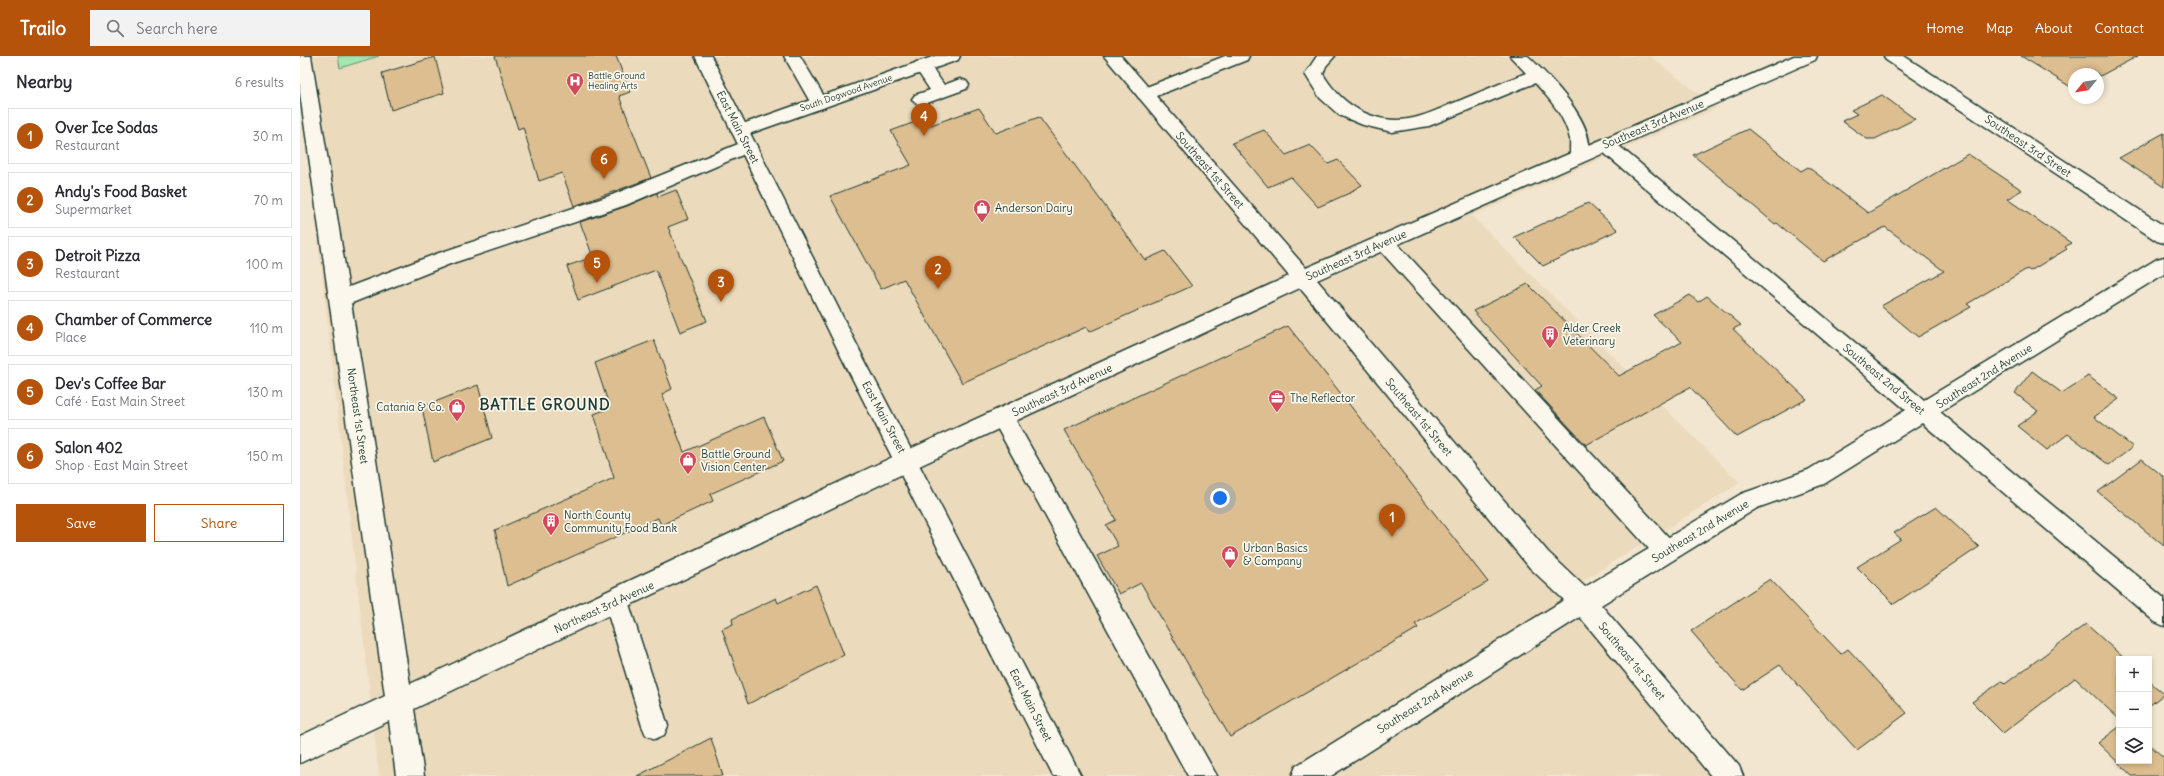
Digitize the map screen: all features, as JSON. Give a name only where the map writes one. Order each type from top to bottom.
[{"type":"street","name":"Northeast 1st Street","points":[[303,56],[410,776]]},
{"type":"street","name":"East Main Street","points":[[703,56],[853,358],[1068,776]]},
{"type":"street","points":[[792,56],[819,103]]},
{"type":"street","name":"South Dogwood Avenue","points":[[340,299],[443,259],[619,200],[744,138],[819,103],[952,56]]},
{"type":"street","name":"Southeast 1st Street","points":[[1112,56],[1303,278],[1539,560],[1583,602],[1729,776]]},
{"type":"street","points":[[1145,94],[1241,56]]},
{"type":"street","points":[[1326,56],[1319,63],[1314,74],[1326,94],[1345,111],[1369,121],[1392,126],[1423,122],[1538,75]]},
{"type":"street","points":[[1518,56],[1553,92],[1570,117],[1579,138],[1579,156]]},
{"type":"street","name":"Southeast 3rd Avenue","points":[[907,461],[1003,418],[1303,278],[1605,144],[1809,56]]},
{"type":"street","name":"Southeast 3rd Street","points":[[1892,56],[2164,236]]},
{"type":"street","points":[[922,66],[940,92]]},
{"type":"street","points":[[921,99],[960,85]]},
{"type":"street","name":"Southeast 2nd Street","points":[[1605,144],[2164,614]]},
{"type":"street","points":[[1384,242],[1666,551]]},
{"type":"street","name":"Southeast 2nd Avenue","points":[[1306,776],[1583,602],[1749,501],[1816,477],[2164,264]]},
{"type":"street","points":[[1003,418],[1203,776]]},
{"type":"street","name":"Northeast 3rd Avenue","points":[[300,750],[616,601],[907,461]]},
{"type":"street","points":[[616,601],[655,726]]},
{"type":"shaded area","points":[[300,56],[1650,56],[1717,108],[1472,216],[1740,483],[1581,582],[1745,776],[379,776],[300,80]]},
{"type":"green space","points":[[338,56],[379,56],[340,68]]},
{"type":"building","points":[[495,56],[616,56],[630,92],[619,96],[651,178],[574,206],[562,173],[539,181],[523,127],[518,129]]},
{"type":"building","points":[[2021,56],[2138,56],[2104,74],[2104,68],[2068,68],[2068,85]]},
{"type":"building","points":[[435,57],[444,93],[391,110],[382,73]]},
{"type":"building","points":[[1882,95],[1915,119],[1875,139],[1867,139],[1842,121],[1857,114],[1851,110]]},
{"type":"building","name":"Anderson Dairy","points":[[979,108],[996,133],[1039,117],[1145,260],[1165,251],[1192,286],[1089,332],[1086,327],[962,383],[904,279],[881,289],[830,196],[911,165],[891,131],[926,118],[931,125]]},
{"type":"building","points":[[1748,129],[1801,171],[1808,167],[1868,213],[1968,154],[2022,190],[2007,199],[2071,243],[2065,247],[2067,249],[2030,271],[2027,269],[1967,304],[1971,307],[1918,337],[1881,306],[1944,271],[1885,227],[1823,261],[1777,223],[1775,224],[1693,155]]},
{"type":"building","points":[[1264,130],[1286,155],[1310,145],[1328,164],[1338,160],[1362,185],[1353,190],[1354,191],[1318,207],[1291,177],[1268,187],[1232,143]]},
{"type":"building","points":[[2164,133],[2164,187],[2119,158]]},
{"type":"building","points":[[676,190],[688,219],[668,227],[707,321],[680,332],[656,270],[578,300],[567,266],[593,257],[580,222],[627,206],[657,193],[658,197]]},
{"type":"building","points":[[1588,203],[1618,230],[1543,266],[1514,237]]},
{"type":"building","points":[[1528,284],[1619,376],[1682,342],[1653,315],[1690,295],[1698,302],[1707,296],[1741,325],[1733,329],[1807,399],[1737,437],[1690,387],[1586,445],[1535,390],[1542,386],[1473,311]]},
{"type":"building","name":"Urban Basics & Company","points":[[1288,326],[1488,582],[1415,624],[1418,628],[1230,737],[1141,583],[1119,594],[1097,556],[1118,546],[1106,525],[1116,520],[1064,430]]},
{"type":"building","points":[[654,340],[672,389],[662,394],[684,452],[764,417],[783,461],[710,494],[713,501],[661,525],[658,518],[507,586],[495,530],[614,478],[594,414],[610,408],[595,363]]},
{"type":"building","points":[[2032,371],[2062,393],[2088,376],[2119,399],[2094,417],[2133,447],[2109,465],[2068,434],[2047,450],[2017,426],[2038,411],[2015,393]]},
{"type":"building","name":"Catania & Co.","points":[[478,385],[492,438],[433,462],[422,407]]},
{"type":"building","points":[[2142,459],[2164,477],[2164,546],[2098,492]]},
{"type":"building","points":[[1936,507],[1979,547],[1894,604],[1857,567],[1901,539],[1894,533]]},
{"type":"building","points":[[1770,579],[1841,654],[1848,649],[1907,713],[1857,750],[1780,665],[1742,690],[1691,631]]},
{"type":"building","points":[[816,585],[844,655],[748,704],[722,629],[733,624],[732,619],[776,598],[778,603]]},
{"type":"building","points":[[2086,624],[2122,656],[2116,656],[2116,716],[2075,678],[2003,733],[1972,702],[2002,681],[2005,684]]},
{"type":"building","points":[[2152,684],[2164,694],[2152,704]]},
{"type":"building","points":[[2116,729],[2116,760],[2098,743]]},
{"type":"building","points":[[711,738],[723,776],[637,776]]},
{"type":"building","points":[[2152,747],[2164,758],[2164,776],[2132,776],[2120,764],[2152,764]]},
{"type":"place","name":"Battle Ground Healing Arts","points":[[575,96]]},
{"type":"place","name":"Chamber of Commerce","points":[[924,136]]},
{"type":"place","name":"Salon 402","points":[[604,179]]},
{"type":"place","name":"Anderson Dairy","points":[[982,223]]},
{"type":"place","name":"Dev's Coffee Bar","points":[[597,283]]},
{"type":"place","name":"Andy's Food Basket","points":[[938,289]]},
{"type":"place","name":"Detroit Pizza","points":[[721,302]]},
{"type":"place","name":"Alder Creek Veterinary","points":[[1550,349]]},
{"type":"place","name":"The Reflector","points":[[1277,413]]},
{"type":"place","name":"Catania & Co.","points":[[457,422]]},
{"type":"place","name":"Battle Ground Vision Center","points":[[688,475]]},
{"type":"place","name":"North County Community Food Bank","points":[[551,536]]},
{"type":"place","name":"Over Ice Sodas","points":[[1392,537]]},
{"type":"place","name":"Urban Basics & Company","points":[[1230,569]]},
{"type":"district","name":"BATTLE GROUND","points":[[545,405]]}]
